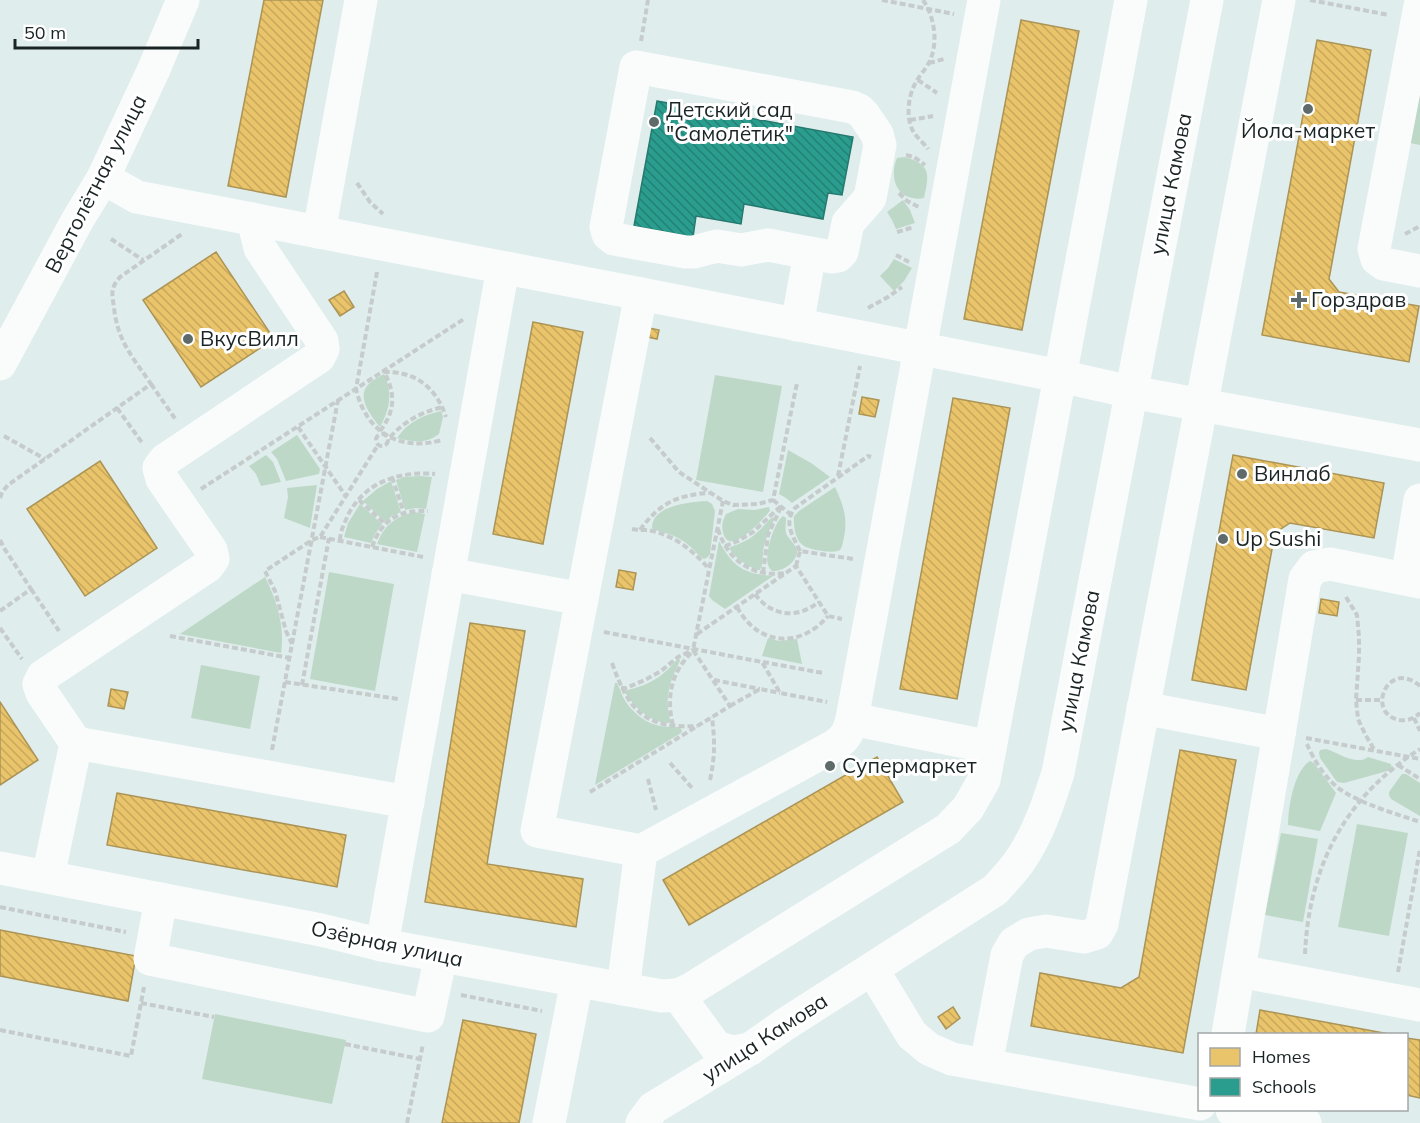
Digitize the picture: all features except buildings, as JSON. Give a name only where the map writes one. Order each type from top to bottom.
[{"type":"street","name":"Вертолётная улица","points":[[0,364],[77,221],[103,178],[154,69],[183,0]]},
{"type":"street","points":[[319,232],[361,0]]},
{"type":"street","points":[[750,1049],[733,1052],[716,1047],[678,995],[948,829],[968,808],[984,780],[1131,0]]},
{"type":"street","name":"улица Камова","points":[[642,1123],[653,1108],[750,1049],[995,890],[1018,864],[1034,839],[1058,772],[1207,0]]},
{"type":"street","points":[[986,1065],[1007,955],[1014,943],[1029,934],[1046,931],[1084,937],[1097,933],[1102,924],[1279,0]]},
{"type":"street","points":[[641,294],[537,831],[641,851],[834,746],[848,733],[920,349],[970,7]]},
{"type":"street","points":[[1419,13],[1374,249],[1377,259],[1384,264],[1420,271]]},
{"type":"street","points":[[636,67],[859,110],[877,134],[880,146],[870,198],[848,223],[842,252],[838,256],[832,258],[810,253],[768,245],[741,250],[717,246],[686,252],[614,238],[608,234],[606,227],[636,67]]},
{"type":"street","points":[[103,178],[137,197],[319,232],[384,230],[500,282],[641,294],[797,325],[863,324],[920,349],[1131,392],[1420,445]]},
{"type":"street","points":[[253,219],[260,248],[322,341],[323,349],[320,357],[191,442],[165,460],[159,468],[162,479],[211,550],[213,559],[208,566],[43,676],[39,684],[42,693],[76,743],[408,802]]},
{"type":"street","points":[[797,325],[810,253]]},
{"type":"street","points":[[382,945],[500,282]]},
{"type":"street","points":[[1228,1033],[1305,579],[1314,567],[1330,564],[1413,580],[1420,500]]},
{"type":"street","points":[[449,568],[579,613]]},
{"type":"street","points":[[1143,708],[1279,734]]},
{"type":"street","points":[[853,713],[990,747]]},
{"type":"street","points":[[48,877],[76,743]]},
{"type":"street","points":[[623,989],[641,851]]},
{"type":"street","name":"Озёрная улица","points":[[0,868],[321,930],[382,945],[662,996],[678,995]]},
{"type":"street","points":[[161,899],[150,959],[428,1016],[441,956]]},
{"type":"street","points":[[872,969],[912,1035],[929,1049],[952,1059],[1198,1104]]},
{"type":"street","points":[[1239,971],[1406,1003]]},
{"type":"street","points":[[549,1123],[577,981]]},
{"type":"street","points":[[1238,1111],[1305,1123]]},
{"type":"path","points":[[636,67],[648,0]]},
{"type":"path","points":[[882,0],[929,9],[970,7]]},
{"type":"path","points":[[923,0],[929,9],[934,29],[932,56],[926,69],[914,84],[909,101],[910,120],[913,131],[932,153]]},
{"type":"path","points":[[1310,0],[1419,13]]},
{"type":"path","points":[[918,80],[937,93]]},
{"type":"path","points":[[910,120],[933,116]]},
{"type":"path","points":[[905,155],[914,157],[930,172]]},
{"type":"path","points":[[354,178],[370,202],[384,230],[356,389],[363,411],[369,420],[388,436]]},
{"type":"path","points":[[191,442],[124,344],[116,323],[112,293],[113,285],[120,277],[214,212]]},
{"type":"path","points":[[111,239],[143,260]]},
{"type":"path","points":[[838,477],[863,324],[871,307],[909,280]]},
{"type":"path","points":[[179,503],[384,372],[500,282]]},
{"type":"path","points":[[384,372],[414,377],[431,389],[443,407],[446,417]]},
{"type":"path","points":[[380,431],[387,422],[393,402],[389,381],[384,372]]},
{"type":"path","points":[[773,500],[797,382]]},
{"type":"path","points":[[0,498],[8,485],[151,384]]},
{"type":"path","points":[[267,777],[338,400]]},
{"type":"path","points":[[388,436],[418,415],[443,407]]},
{"type":"path","points":[[117,408],[159,468]]},
{"type":"path","points":[[298,426],[345,495]]},
{"type":"path","points":[[378,445],[377,436],[380,434],[408,443],[419,444],[442,440]]},
{"type":"path","points":[[4,436],[45,459]]},
{"type":"path","points":[[378,445],[385,446],[389,441],[388,436]]},
{"type":"path","points":[[650,438],[679,472],[723,501],[733,505],[758,504],[773,500]]},
{"type":"path","points":[[320,537],[378,445]]},
{"type":"path","points":[[696,635],[796,566],[800,551],[790,532],[789,524],[790,514],[795,508],[868,456],[899,463]]},
{"type":"path","points":[[340,540],[352,507],[375,486],[392,477],[404,474],[419,472],[435,474]]},
{"type":"path","points":[[392,477],[404,513]]},
{"type":"path","points":[[640,530],[662,506],[677,498],[709,493]]},
{"type":"path","points":[[358,500],[384,524]]},
{"type":"path","points":[[773,500],[790,514]]},
{"type":"path","points":[[673,725],[669,703],[672,685],[678,669],[693,650],[723,501]]},
{"type":"path","points":[[724,546],[753,532],[781,506]]},
{"type":"path","points":[[763,573],[768,535],[781,506]]},
{"type":"path","points":[[372,547],[376,535],[384,524],[393,518],[416,510],[428,511]]},
{"type":"path","points":[[718,527],[724,546],[742,565],[763,573],[786,573]]},
{"type":"path","points":[[632,529],[646,530],[675,540],[688,548],[709,570]]},
{"type":"path","points":[[292,646],[275,591],[266,572],[312,540],[320,537],[340,540],[449,568]]},
{"type":"path","points":[[302,685],[329,538]]},
{"type":"path","points":[[0,540],[75,655]]},
{"type":"path","points":[[800,551],[880,563]]},
{"type":"path","points":[[796,566],[828,616],[869,625]]},
{"type":"path","points":[[1314,567],[1345,595],[1357,615],[1359,656],[1356,700],[1358,719],[1375,751]]},
{"type":"path","points":[[0,610],[31,589]]},
{"type":"path","points":[[755,594],[766,605],[788,614],[810,609],[819,602]]},
{"type":"path","points":[[737,607],[749,625],[758,632],[779,639],[790,639],[812,631],[828,616]]},
{"type":"path","points":[[579,613],[693,650],[823,673]]},
{"type":"path","points":[[170,636],[290,658]]},
{"type":"path","points":[[693,650],[730,706]]},
{"type":"path","points":[[621,688],[645,680],[678,657],[693,650]]},
{"type":"path","points":[[762,662],[780,693]]},
{"type":"path","points":[[612,663],[621,688],[635,710],[663,725],[698,726]]},
{"type":"path","points":[[1420,686],[1414,680],[1398,679],[1390,682],[1382,700],[1387,713],[1393,718],[1410,720],[1420,713]]},
{"type":"path","points":[[713,680],[780,693],[853,713]]},
{"type":"path","points":[[285,682],[425,704]]},
{"type":"path","points":[[590,792],[760,689]]},
{"type":"path","points":[[1356,700],[1382,700]]},
{"type":"path","points":[[710,780],[714,758],[712,717]]},
{"type":"path","points":[[1414,718],[1420,731]]},
{"type":"path","points":[[1420,759],[1305,738],[1312,755],[1339,789],[1361,800],[1420,822]]},
{"type":"path","points":[[1307,984],[1306,930],[1317,878],[1327,853],[1339,830],[1361,800],[1398,765],[1420,749]]},
{"type":"path","points":[[670,763],[693,789]]},
{"type":"path","points":[[1398,765],[1420,779]]},
{"type":"path","points":[[648,779],[656,810]]},
{"type":"path","points":[[1406,1003],[1420,849]]},
{"type":"path","points":[[0,907],[134,934]]},
{"type":"path","points":[[0,1030],[131,1056],[145,984]]},
{"type":"path","points":[[455,993],[553,1013]]},
{"type":"path","points":[[141,1003],[214,1017]]},
{"type":"path","points":[[407,1123],[428,1016]]},
{"type":"path","points":[[345,1044],[420,1059]]},
{"type":"green space","points":[[1420,93],[1420,145],[1410,143]]},
{"type":"green space","points":[[904,157],[924,167],[927,183],[924,198],[909,197],[897,186],[894,175],[895,163],[897,158]]},
{"type":"green space","points":[[903,200],[915,223],[896,229],[887,212]]},
{"type":"green space","points":[[894,259],[912,268],[894,291],[880,276]]},
{"type":"green space","points":[[384,374],[389,388],[389,401],[380,427],[367,408],[364,391],[369,384]]},
{"type":"green space","points":[[715,375],[782,386],[763,492],[696,480]]},
{"type":"green space","points":[[441,411],[443,417],[439,434],[419,441],[397,438],[416,420]]},
{"type":"green space","points":[[297,435],[320,469],[319,474],[286,481],[277,459],[271,452]]},
{"type":"green space","points":[[788,450],[830,477],[792,503],[779,494]]},
{"type":"green space","points":[[266,455],[273,462],[281,482],[261,486],[256,474],[249,466]]},
{"type":"green space","points":[[420,476],[432,477],[426,509],[405,510],[396,480]]},
{"type":"green space","points":[[391,481],[401,512],[385,522],[363,501]]},
{"type":"green space","points":[[317,485],[310,528],[284,518],[288,497],[287,488]]},
{"type":"green space","points":[[835,487],[845,517],[843,544],[840,550],[828,552],[804,546],[794,528],[794,516]]},
{"type":"green space","points":[[707,501],[712,504],[715,511],[710,554],[704,559],[680,539],[652,528],[658,514],[673,506]]},
{"type":"green space","points":[[360,504],[382,524],[371,543],[344,537],[348,523]]},
{"type":"green space","points":[[769,507],[770,511],[746,535],[731,541],[726,539],[722,527],[726,514],[738,509],[755,510]]},
{"type":"green space","points":[[414,512],[425,514],[417,552],[377,544],[391,523],[401,516]]},
{"type":"green space","points":[[783,516],[786,518],[786,533],[796,548],[797,554],[789,565],[772,571],[769,568],[768,548],[776,525]]},
{"type":"green space","points":[[773,517],[764,546],[762,565],[758,570],[742,562],[729,548],[751,538]]},
{"type":"green space","points":[[719,541],[729,557],[740,568],[773,576],[725,609],[709,596]]},
{"type":"green space","points":[[329,572],[394,584],[375,691],[310,679]]},
{"type":"green space","points":[[265,577],[279,614],[282,634],[281,653],[180,634]]},
{"type":"green space","points":[[768,638],[779,641],[797,639],[802,664],[762,656]]},
{"type":"green space","points":[[679,658],[668,698],[671,723],[657,721],[638,708],[624,691],[656,679]]},
{"type":"green space","points":[[201,665],[260,676],[250,729],[191,718]]},
{"type":"green space","points":[[615,683],[629,706],[641,718],[659,726],[680,727],[682,731],[595,785]]},
{"type":"green space","points":[[1326,749],[1347,758],[1358,760],[1368,757],[1391,764],[1392,768],[1344,783],[1337,782],[1320,758],[1320,750]]},
{"type":"green space","points":[[1310,761],[1314,763],[1336,793],[1320,831],[1288,825],[1289,809],[1296,781],[1304,766]]},
{"type":"green space","points":[[1402,774],[1420,783],[1420,816],[1391,799],[1389,795]]},
{"type":"green space","points":[[1357,824],[1408,833],[1389,936],[1338,927]]},
{"type":"green space","points":[[1281,833],[1318,839],[1303,922],[1265,915]]},
{"type":"green space","points":[[215,1014],[346,1040],[332,1104],[202,1079]]},
{"type":"place","name":"Йола-маркет","points":[[1308,109]]},
{"type":"place","name":"Детский сад \"Самолётик\"","points":[[654,122]]},
{"type":"place","name":"Горздрав","points":[[1299,300]]},
{"type":"place","name":"ВкусВилл","points":[[188,339]]},
{"type":"place","name":"Винлаб","points":[[1242,474]]},
{"type":"place","name":"Up Sushi","points":[[1223,539]]},
{"type":"place","name":"Супермаркет","points":[[830,766]]}]
